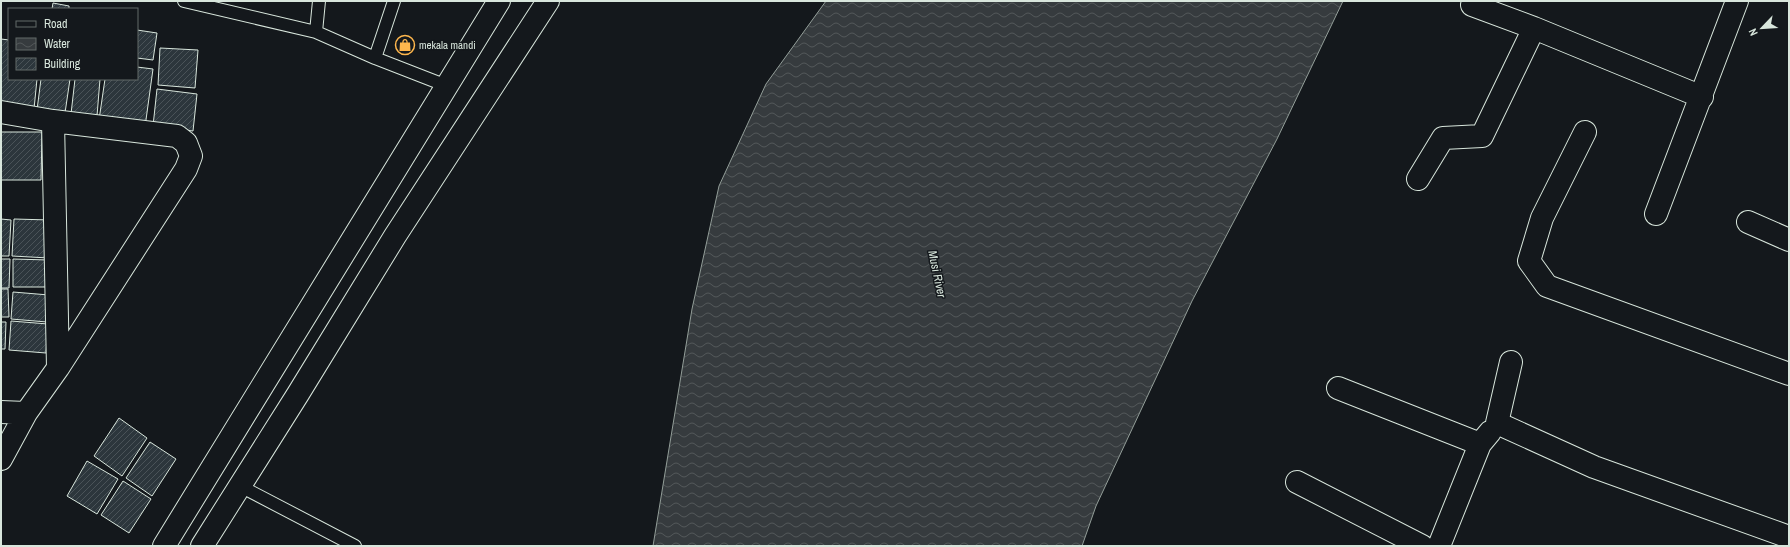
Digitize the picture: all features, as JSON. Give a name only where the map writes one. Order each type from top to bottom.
[{"type":"street","points":[[164,546],[498,1]]},
{"type":"street","points":[[202,546],[395,236],[548,1]]},
{"type":"street","points":[[1656,214],[1737,1]]},
{"type":"street","points":[[1472,5],[1534,28],[1702,96]]},
{"type":"street","points":[[1418,179],[1443,138],[1482,136],[1534,28]]},
{"type":"street","points":[[1,112],[53,121],[177,136],[186,143],[191,156],[186,169],[58,368],[26,413],[1,459]]},
{"type":"street","points":[[53,121],[58,368]]},
{"type":"street","points":[[1584,132],[1542,218],[1528,261],[1547,286],[1789,374]]},
{"type":"street","points":[[1748,222],[1789,240]]},
{"type":"street","points":[[1439,546],[1480,444],[1497,423],[1511,362]]},
{"type":"street","points":[[1338,388],[1480,444]]},
{"type":"street","points":[[1,412],[26,413]]},
{"type":"street","points":[[1497,423],[1594,467],[1789,537]]},
{"type":"street","points":[[1296,482],[1422,546]]},
{"type":"lane","points":[[184,1],[316,32],[375,58],[447,86]]},
{"type":"lane","points":[[316,32],[319,1]]},
{"type":"lane","points":[[375,58],[394,1]]},
{"type":"lane","points":[[240,486],[355,546]]},
{"type":"water","name":"Musi River","points":[[826,1],[1343,1],[1277,139],[1192,301],[1096,506],[1082,546],[653,546],[692,309],[719,186],[766,84]]},
{"type":"building","points":[[53,3],[69,6],[69,8],[52,8]]},
{"type":"building","points":[[138,30],[157,33],[153,60],[138,58]]},
{"type":"building","points":[[1,39],[8,40],[8,80],[37,80],[34,109],[1,104]]},
{"type":"building","points":[[160,48],[198,50],[195,88],[158,85]]},
{"type":"building","points":[[138,67],[153,69],[145,127],[99,120],[105,80],[138,80]]},
{"type":"building","points":[[41,80],[70,80],[65,113],[37,110]]},
{"type":"building","points":[[75,80],[100,80],[97,116],[71,114]]},
{"type":"building","points":[[157,89],[197,94],[193,131],[153,126]]},
{"type":"building","points":[[1,132],[42,132],[41,180],[1,180]]},
{"type":"building","points":[[1,219],[11,220],[9,256],[1,256]]},
{"type":"building","points":[[14,219],[50,220],[49,258],[12,256]]},
{"type":"building","points":[[1,259],[10,259],[9,288],[1,288]]},
{"type":"building","points":[[13,259],[49,260],[49,287],[13,287]]},
{"type":"building","points":[[1,289],[8,289],[9,317],[1,317]]},
{"type":"building","points":[[13,292],[49,295],[47,322],[11,319]]},
{"type":"building","points":[[11,321],[48,324],[46,353],[9,350]]},
{"type":"building","points":[[1,322],[6,322],[5,349],[1,349]]},
{"type":"building","points":[[119,418],[147,438],[122,476],[94,456]]},
{"type":"building","points":[[150,442],[176,459],[152,496],[126,478]]},
{"type":"building","points":[[87,461],[118,479],[97,514],[67,496]]},
{"type":"building","points":[[123,481],[151,499],[129,533],[101,515]]},
{"type":"place","name":"mekala mandi","points":[[405,45]]}]
